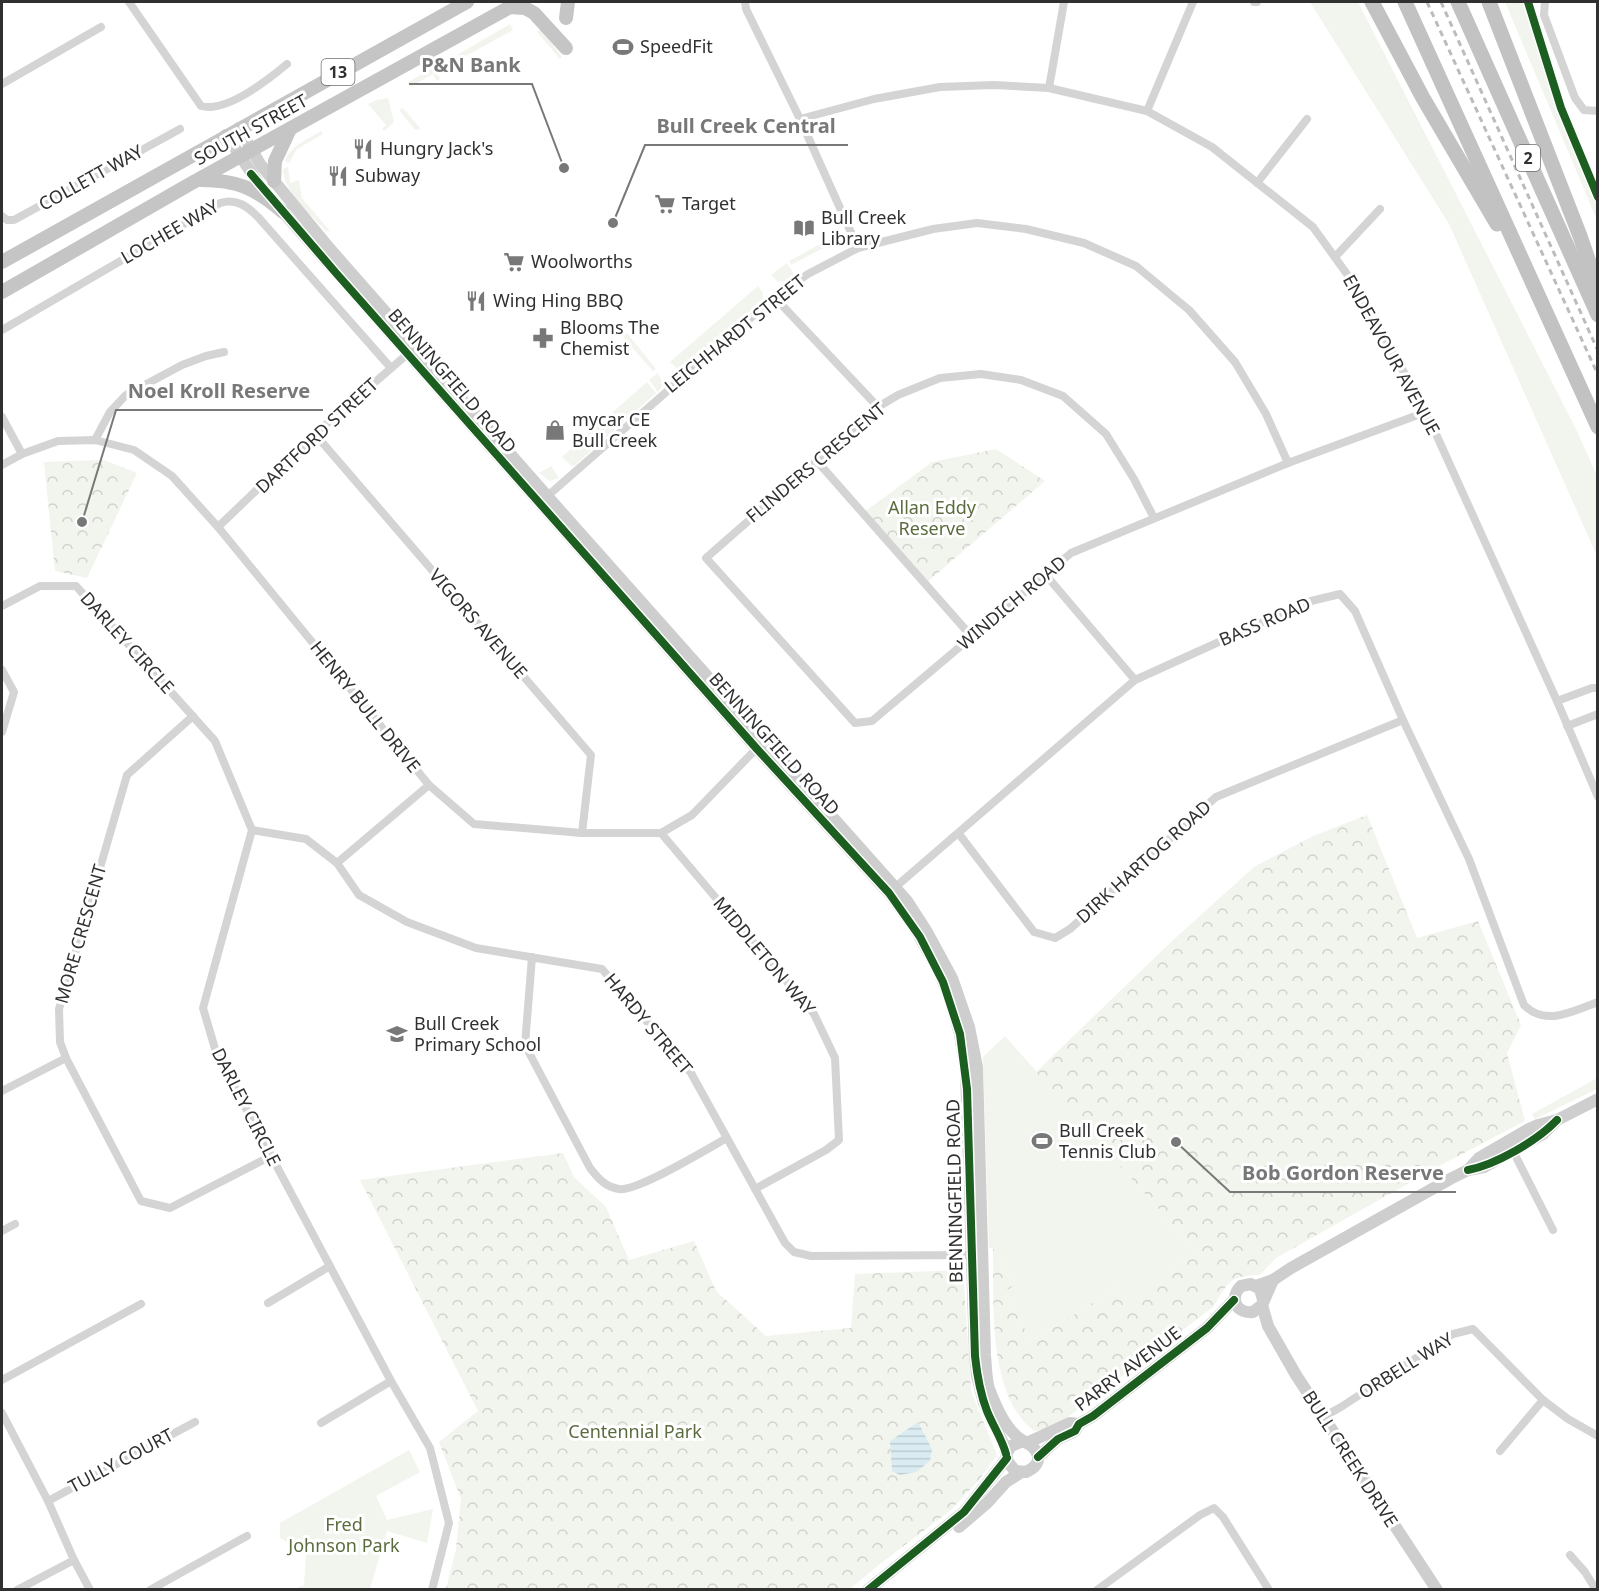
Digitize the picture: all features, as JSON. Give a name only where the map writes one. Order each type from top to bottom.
[{"type":"highway","name":"SOUTH STREET","points":[[2,262],[466,2]]},
{"type":"highway","points":[[566,18],[568,2]]},
{"type":"highway","points":[[1372,2],[1423,98],[1537,293]]},
{"type":"highway","points":[[1405,2],[1598,428]]},
{"type":"highway","name":"2","points":[[1458,2],[1598,315]]},
{"type":"highway","points":[[1489,2],[1576,225],[1598,288]]},
{"type":"highway","name":"SOUTH STREET","points":[[2,292],[514,4]]},
{"type":"highway","points":[[514,4],[534,13],[566,48]]},
{"type":"highway","points":[[274,181],[275,161],[290,129]]},
{"type":"highway","points":[[198,180],[226,181],[246,187],[263,195],[283,212]]},
{"type":"main road","name":"BENNINGFIELD ROAD","points":[[239,128],[251,174],[283,212],[412,350]]},
{"type":"main road","name":"BENNINGFIELD ROAD","points":[[226,135],[274,181],[412,350],[760,745],[892,890],[938,969],[960,1034],[967,1080],[977,1255],[988,1387],[1008,1427],[1015,1436],[1025,1442]]},
{"type":"main road","name":"PARRY AVENUE","points":[[874,1589],[964,1512],[1007,1456],[1011,1446],[1071,1423],[1079,1424],[1093,1416],[1207,1328],[1234,1300],[1241,1286],[1251,1284],[1256,1286],[1273,1280],[1369,1223],[1467,1170],[1484,1167],[1510,1146],[1543,1134],[1557,1120],[1598,1099]]},
{"type":"main road","name":"BENNINGFIELD ROAD","points":[[977,1255],[977,1376],[984,1403],[1007,1456]]},
{"type":"main road","points":[[1234,1300],[1239,1309],[1255,1307],[1273,1280]]},
{"type":"main road","points":[[1255,1307],[1262,1293],[1256,1286]]},
{"type":"main road","name":"PARRY AVENUE","points":[[1207,1328],[1255,1307]]},
{"type":"main road","name":"BULL CREEK DRIVE","points":[[1255,1307],[1323,1417],[1437,1590]]},
{"type":"main road","name":"PARRY AVENUE","points":[[874,1589],[971,1517],[1006,1482],[1020,1473],[1031,1470],[1038,1458],[1058,1439],[1076,1431],[1079,1424]]},
{"type":"main road","points":[[1025,1442],[1036,1450],[1038,1458]]},
{"type":"main road","points":[[1007,1456],[1011,1467],[1020,1473]]},
{"type":"street","points":[[129,2],[199,104],[209,108],[217,107],[239,96],[287,64]]},
{"type":"street","points":[[745,2],[746,9],[800,119],[858,248]]},
{"type":"street","points":[[1049,88],[1064,2]]},
{"type":"street","points":[[1147,111],[1193,2]]},
{"type":"street","points":[[1545,2],[1544,15],[1575,98],[1584,110],[1598,111]]},
{"type":"street","points":[[2,84],[101,27]]},
{"type":"street","name":"ENDEAVOUR AVENUE","points":[[800,119],[874,99],[940,87],[994,85],[1049,88],[1147,111],[1212,147],[1313,227],[1357,288],[1425,412],[1557,701],[1598,797]]},
{"type":"street","points":[[1257,183],[1307,119]]},
{"type":"street","name":"COLLETT WAY","points":[[2,216],[7,220],[14,220],[180,129]]},
{"type":"street","name":"LOCHEE WAY","points":[[2,330],[220,202],[232,201],[244,204],[258,217],[391,368]]},
{"type":"street","points":[[1335,257],[1380,208]]},
{"type":"street","name":"LEICHHARDT STREET","points":[[543,500],[776,296],[808,274],[858,248],[933,229],[977,223],[1026,229],[1084,243],[1136,266],[1189,310],[1235,362],[1266,414],[1288,463]]},
{"type":"street","points":[[776,296],[779,302],[878,407]]},
{"type":"street","name":"DARTFORD STREET","points":[[218,527],[315,434],[412,350]]},
{"type":"street","points":[[95,440],[110,412],[126,395],[182,365],[224,352]]},
{"type":"street","name":"FLINDERS CRESCENT","points":[[706,558],[878,407],[898,395],[940,378],[981,374],[1021,380],[1063,396],[1106,434],[1134,479],[1154,518]]},
{"type":"street","name":"WINDICH ROAD","points":[[706,558],[855,723],[872,721],[1071,553],[1288,463],[1425,412]]},
{"type":"street","points":[[2,417],[22,454]]},
{"type":"street","name":"VIGORS AVENUE","points":[[315,434],[591,755],[582,833]]},
{"type":"street","name":"HENRY BULL DRIVE","points":[[2,465],[22,454],[58,441],[95,440],[134,450],[172,476],[218,527],[429,785],[474,824],[582,833],[661,832],[692,815],[760,745]]},
{"type":"street","points":[[816,460],[972,637]]},
{"type":"street","points":[[1045,574],[1135,680]]},
{"type":"street","name":"DARLEY CIRCLE","points":[[2,606],[40,586],[76,586],[215,741],[252,830],[203,1008],[216,1052],[391,1381],[430,1448],[449,1523],[432,1590]]},
{"type":"street","name":"BASS ROAD","points":[[892,890],[1135,680],[1307,602],[1340,594],[1355,610],[1402,720],[1469,859],[1524,1005],[1533,1014],[1557,1017],[1598,1002]]},
{"type":"street","points":[[2,670],[14,692],[2,732]]},
{"type":"street","points":[[1557,701],[1592,688],[1598,688]]},
{"type":"street","points":[[1567,726],[1598,714]]},
{"type":"street","name":"MORE CRESCENT","points":[[192,716],[127,775],[59,1009],[60,1042],[66,1058],[141,1201],[170,1208],[271,1156]]},
{"type":"street","name":"DIRK HARTOG ROAD","points":[[959,834],[1034,932],[1055,938],[1070,929],[1216,797],[1402,720]]},
{"type":"street","points":[[337,863],[429,785]]},
{"type":"street","name":"HARDY STREET","points":[[252,830],[306,839],[337,863],[359,895],[407,922],[476,948],[602,969],[691,1073],[785,1243],[794,1252],[811,1256],[977,1255]]},
{"type":"street","name":"MIDDLETON WAY","points":[[661,832],[814,1014],[835,1058],[839,1140],[826,1150],[755,1190]]},
{"type":"street","points":[[532,957],[525,1045],[590,1168],[601,1182],[620,1189],[637,1185],[727,1138]]},
{"type":"street","points":[[2,1090],[66,1058]]},
{"type":"street","points":[[1510,1146],[1553,1230]]},
{"type":"street","points":[[2,1231],[15,1224]]},
{"type":"street","points":[[268,1303],[330,1266]]},
{"type":"street","points":[[2,1380],[141,1304]]},
{"type":"street","name":"ORBELL WAY","points":[[1323,1417],[1453,1334],[1473,1329],[1543,1400],[1568,1419],[1598,1436]]},
{"type":"street","points":[[321,1423],[391,1381]]},
{"type":"street","points":[[1500,1451],[1543,1400]]},
{"type":"street","points":[[2,1413],[48,1501],[90,1590]]},
{"type":"street","name":"TULLY COURT","points":[[48,1501],[195,1422]]},
{"type":"street","points":[[1097,1590],[1200,1515],[1214,1508],[1223,1517],[1269,1590]]},
{"type":"street","points":[[150,1590],[247,1536]]},
{"type":"street","points":[[1570,1555],[1585,1572],[1596,1590]]},
{"type":"street","points":[[17,1590],[74,1560]]},
{"type":"green space","points":[[1310,2],[1358,2],[1577,431],[1597,476],[1597,556],[1449,224]]},
{"type":"green space","points":[[1505,2],[1528,2],[1558,88],[1574,124],[1574,130],[1597,181],[1597,220]]},
{"type":"green space","points":[[510,24],[513,30],[460,59],[457,55]]},
{"type":"green space","points":[[541,29],[562,57],[560,59],[537,32]]},
{"type":"green space","points":[[434,67],[440,79],[437,81],[433,74],[410,87],[408,82]]},
{"type":"green space","points":[[388,98],[394,122],[384,131],[382,129],[386,125],[368,104]]},
{"type":"green space","points":[[403,108],[421,129],[415,130],[399,110]]},
{"type":"green space","points":[[321,131],[323,134],[297,149],[289,163],[285,161],[295,147]]},
{"type":"green space","points":[[288,167],[290,183],[299,180],[302,198],[330,231],[326,231],[293,195],[283,169]]},
{"type":"green space","points":[[828,240],[831,244],[791,265],[789,261]]},
{"type":"green space","points":[[787,263],[794,274],[778,282],[771,275]]},
{"type":"green space","points":[[758,286],[763,293],[762,301],[685,369],[679,370],[670,362]]},
{"type":"green space","points":[[627,333],[656,369],[653,371],[623,337]]},
{"type":"green space","points":[[658,373],[663,384],[658,392],[649,380]]},
{"type":"green space","points":[[647,382],[656,393],[575,465],[572,466],[562,457]]},
{"type":"green space","name":"Allan Eddy Reserve","points":[[996,449],[1045,481],[925,584],[863,513],[932,462]]},
{"type":"green space","points":[[104,460],[137,473],[87,578],[55,571],[44,462]]},
{"type":"green space","points":[[551,466],[559,478],[550,481],[539,473]]},
{"type":"green space","points":[[1367,815],[1417,938],[1478,921],[1521,1025],[1507,1053],[1525,1121],[1443,1164],[1276,1258],[1260,1275],[1250,1275],[1230,1282],[1213,1307],[1052,1429],[1034,1431],[1019,1415],[1008,1395],[1001,1372],[994,1320],[993,1248],[1013,1286],[1005,1292],[1031,1341],[1120,1286],[1129,1297],[1197,1252],[1036,1072],[1171,942],[1254,867],[1313,836]]},
{"type":"green space","name":"Bull Creek Tennis Club","points":[[1005,1036],[1197,1252],[1129,1298],[1120,1286],[1031,1341],[1005,1292],[1013,1286],[993,1248],[989,1248],[983,1057]]},
{"type":"green space","points":[[1597,1078],[1597,1089],[1535,1119],[1532,1114]]},
{"type":"green space","name":"Centennial Park","points":[[563,1153],[574,1177],[606,1207],[629,1260],[694,1241],[716,1291],[766,1336],[851,1328],[855,1274],[963,1270],[971,1391],[997,1455],[979,1480],[951,1510],[850,1589],[446,1589],[456,1549],[461,1499],[439,1442],[478,1411],[360,1180]]},
{"type":"green space","name":"Fred Johnson Park","points":[[409,1450],[420,1472],[376,1496],[387,1520],[433,1509],[427,1543],[387,1531],[370,1589],[294,1589],[304,1585],[306,1553],[280,1538],[280,1523]]},
{"type":"shaded area","points":[[918,1422],[932,1449],[930,1461],[916,1472],[900,1475],[892,1471],[890,1441]]},
{"type":"railway","points":[[1427,2],[1598,375]]},
{"type":"railway","points":[[1441,2],[1598,351]]},
{"type":"cycle path","points":[[1528,2],[1561,108],[1598,197]]},
{"type":"cycle path","points":[[251,174],[757,749],[889,893],[920,937],[943,982],[960,1034],[967,1089],[975,1356],[979,1384],[989,1417],[1006,1454]]},
{"type":"cycle path","points":[[1468,1170],[1515,1151],[1557,1120]]},
{"type":"cycle path","points":[[1038,1457],[1058,1439],[1075,1431],[1079,1424],[1093,1416],[1207,1328],[1234,1300]]},
{"type":"cycle path","points":[[868,1590],[964,1512],[1007,1458]]},
{"type":"place","name":"SpeedFit","points":[[623,47]]},
{"type":"place","name":"Hungry Jack's","points":[[363,149]]},
{"type":"place","name":"P&N Bank","points":[[564,168]]},
{"type":"place","name":"Subway","points":[[338,176]]},
{"type":"place","name":"Target","points":[[665,204]]},
{"type":"place","name":"Bull Creek Central","points":[[613,223]]},
{"type":"place","name":"Bull Creek Library","points":[[804,228]]},
{"type":"place","name":"Woolworths","points":[[514,262]]},
{"type":"place","name":"Wing Hing BBQ","points":[[476,301]]},
{"type":"place","name":"Blooms The Chemist","points":[[543,338]]},
{"type":"place","name":"mycar CE Bull Creek","points":[[555,430]]},
{"type":"place","name":"Noel Kroll Reserve","points":[[82,522]]},
{"type":"place","name":"Bull Creek Primary School","points":[[397,1034]]},
{"type":"place","name":"Bull Creek Tennis Club","points":[[1042,1141]]},
{"type":"place","name":"Bob Gordon Reserve","points":[[1176,1142]]}]
